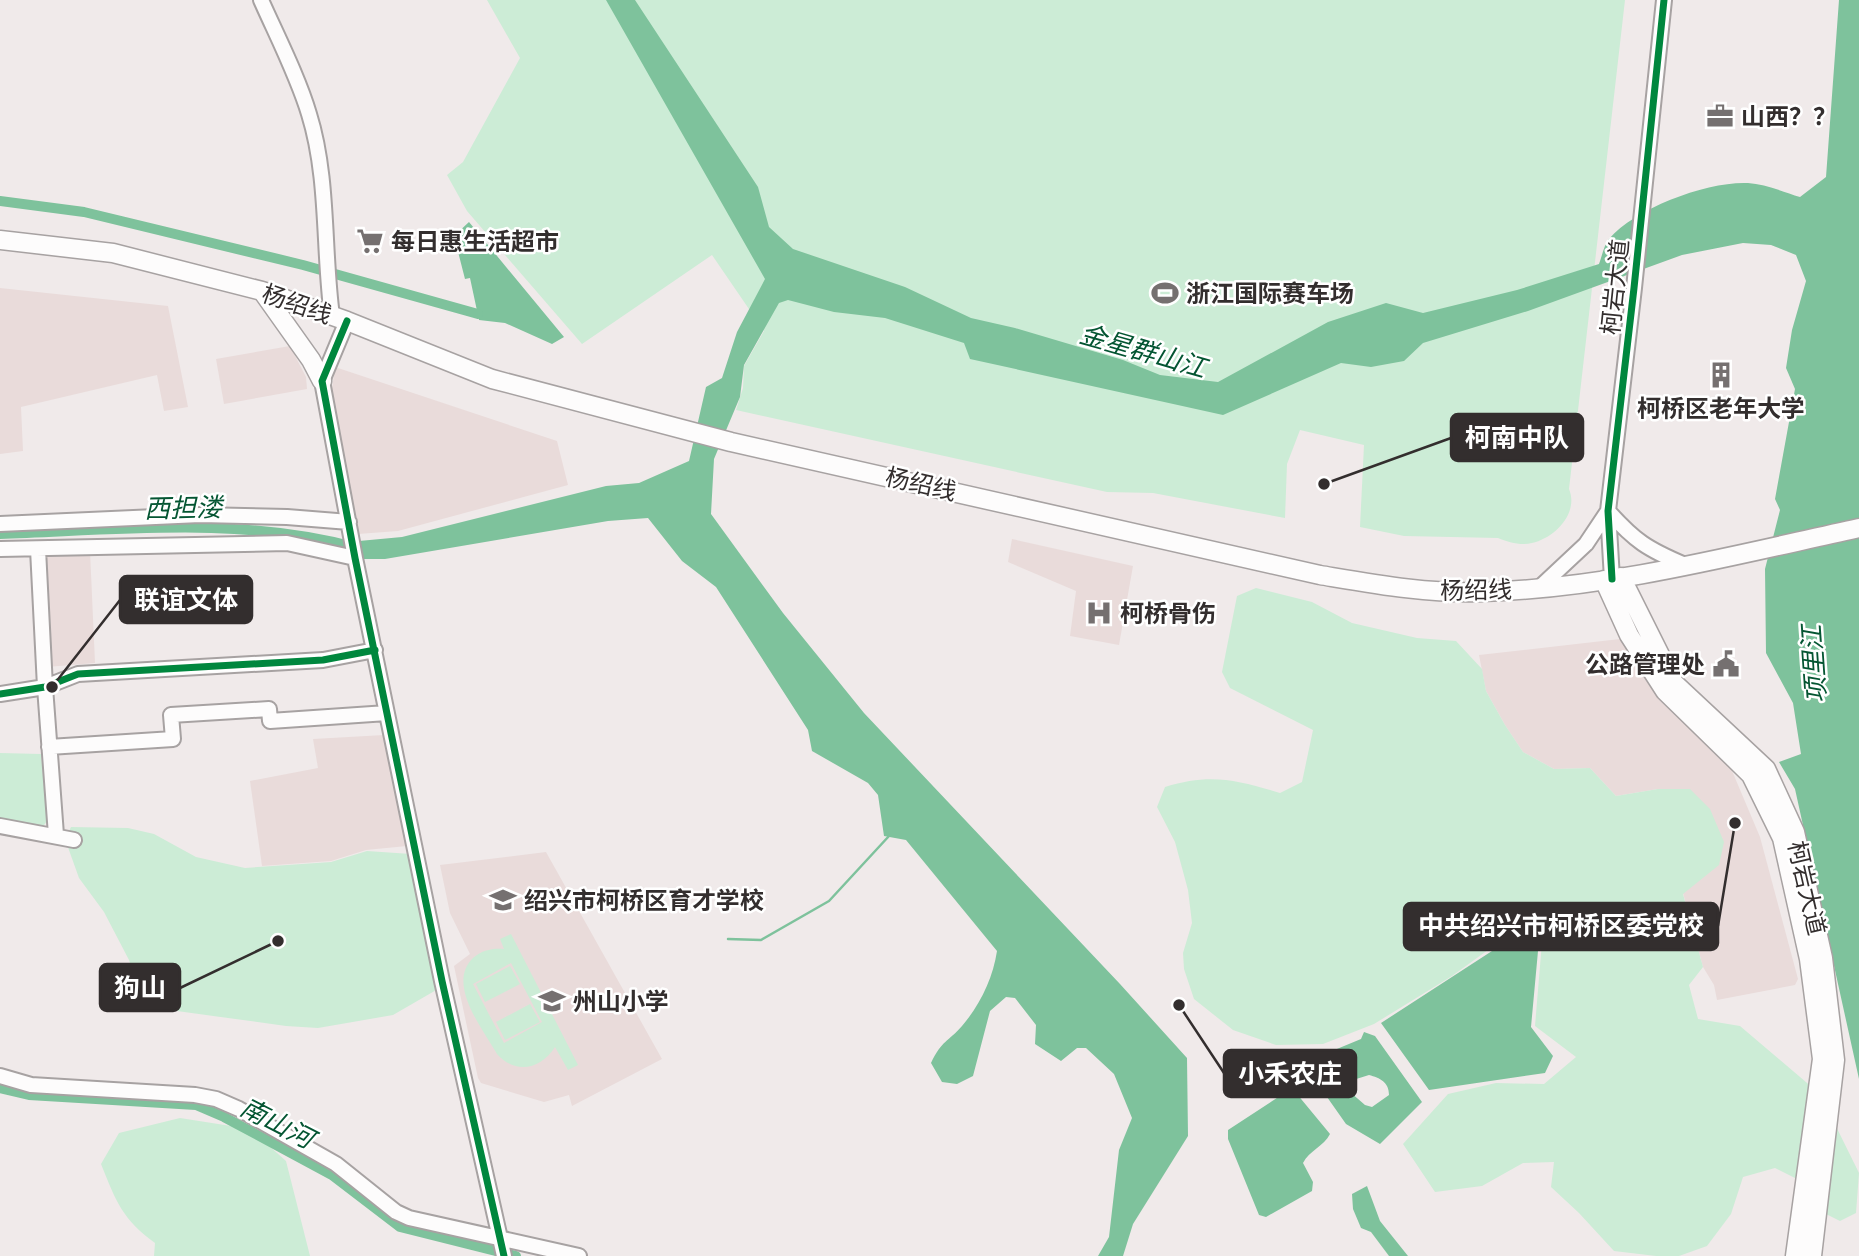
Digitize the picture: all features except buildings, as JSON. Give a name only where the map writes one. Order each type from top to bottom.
[{"type":"main road","name":"杨绍线","points":[[0,240],[113,253],[261,291],[340,318],[492,379],[731,442],[1320,575],[1406,589],[1482,593],[1612,579],[1859,528]]},
{"type":"main road","points":[[261,291],[311,360],[321,381]]},
{"type":"main road","name":"柯岩大道","points":[[1612,579],[1629,635],[1665,691],[1752,775],[1782,838],[1809,959],[1822,1059],[1795,1256]]},
{"type":"main road","name":"柯岩大道","points":[[1612,579],[1674,683],[1766,769],[1795,832],[1823,958],[1835,1060],[1812,1256]]},
{"type":"street","points":[[261,0],[309,114],[320,170],[327,281],[340,318],[321,381],[439,968],[504,1256]]},
{"type":"street","name":"柯岩大道","points":[[1612,579],[1608,511],[1664,0]]},
{"type":"street","points":[[1539,588],[1586,544],[1608,511],[1631,537],[1654,552],[1685,565]]},
{"type":"street","points":[[0,524],[200,515],[349,522]]},
{"type":"street","points":[[0,549],[287,543],[355,558]]},
{"type":"street","points":[[38,548],[56,835]]},
{"type":"street","points":[[0,694],[45,687],[78,674],[323,660],[375,650]]},
{"type":"street","points":[[49,747],[173,739],[171,715],[269,709],[270,721],[387,713]]},
{"type":"street","points":[[0,826],[74,840]]},
{"type":"street","points":[[0,1076],[31,1085],[195,1095],[216,1099],[337,1164],[396,1212],[409,1218],[579,1256]]},
{"type":"shaded area","name":"浙江国际赛车场","points":[[487,0],[1625,0],[1569,489],[1571,507],[1568,515],[1549,536],[1528,544],[1498,538],[1404,536],[1360,527],[1364,445],[1300,430],[1287,464],[1285,518],[1153,493],[1107,492],[736,410],[743,388],[744,366],[764,331],[712,255],[582,344],[467,211],[447,175],[463,162],[520,58]]},
{"type":"shaded area","points":[[0,288],[168,306],[188,407],[164,411],[157,375],[21,407],[23,451],[0,454]]},
{"type":"shaded area","points":[[290,346],[306,377],[307,389],[224,404],[216,359]]},
{"type":"shaded area","points":[[335,367],[557,441],[568,485],[398,531],[358,534],[330,403]]},
{"type":"shaded area","name":"柯桥骨伤","points":[[1012,539],[1133,566],[1119,645],[1070,636],[1076,591],[1008,562]]},
{"type":"shaded area","points":[[90,551],[95,663],[47,667],[41,553]]},
{"type":"shaded area","points":[[1256,588],[1312,602],[1352,623],[1417,638],[1456,641],[1482,669],[1486,691],[1523,752],[1554,769],[1590,768],[1616,796],[1658,789],[1690,789],[1710,809],[1724,842],[1719,865],[1683,894],[1703,967],[1689,985],[1698,1019],[1740,1026],[1820,1094],[1859,1173],[1856,1213],[1840,1221],[1822,1212],[1803,1182],[1775,1168],[1743,1177],[1731,1214],[1707,1246],[1679,1256],[1656,1256],[1614,1251],[1551,1187],[1554,1162],[1523,1163],[1482,1186],[1435,1192],[1403,1144],[1448,1094],[1496,1083],[1544,1084],[1576,1057],[1535,1026],[1542,942],[1511,917],[1497,916],[1488,950],[1452,976],[1374,1024],[1323,1044],[1276,1045],[1233,1030],[1194,999],[1184,969],[1183,953],[1192,923],[1188,890],[1175,842],[1157,807],[1165,787],[1210,779],[1280,793],[1302,782],[1313,730],[1230,688],[1222,672],[1237,596]]},
{"type":"shaded area","points":[[1620,639],[1661,700],[1730,766],[1760,837],[1798,979],[1795,985],[1717,1000],[1714,985],[1703,967],[1658,789],[1616,796],[1590,768],[1554,769],[1523,752],[1486,691],[1479,655]]},
{"type":"shaded area","points":[[384,735],[407,846],[366,850],[331,861],[262,866],[250,781],[318,768],[313,739]]},
{"type":"shaded area","points":[[0,753],[41,754],[47,821],[42,828],[0,821]]},
{"type":"shaded area","points":[[71,827],[128,828],[154,834],[196,857],[245,868],[331,862],[367,851],[411,854],[438,989],[393,1015],[318,1028],[177,1011],[141,996],[129,960],[104,912],[79,878],[65,839]]},
{"type":"shaded area","points":[[546,852],[662,1059],[572,1106],[569,1095],[544,1102],[481,1083],[478,1078],[454,966],[470,954],[450,913],[440,865]]},
{"type":"shaded area","points":[[511,934],[578,1065],[568,1070],[555,1047],[543,1060],[528,1067],[512,1065],[497,1054],[470,1006],[463,980],[466,969],[476,955],[488,950],[504,949],[500,939]],"holes":[[[511,963],[542,1022],[504,1043],[473,984]]]},
{"type":"shaded area","points":[[510,966],[520,984],[485,1002],[476,984]]},
{"type":"shaded area","points":[[530,1004],[540,1022],[505,1040],[496,1022]]},
{"type":"shaded area","points":[[180,1118],[250,1129],[286,1161],[310,1256],[154,1256],[155,1243],[127,1217],[101,1164],[119,1133]]},
{"type":"water","name":"项里江","points":[[606,0],[635,0],[758,187],[769,227],[793,249],[905,287],[971,318],[1123,360],[1160,375],[1218,382],[1328,322],[1386,303],[1423,313],[1517,290],[1599,264],[1607,241],[1621,228],[1654,207],[1693,192],[1748,183],[1800,197],[1826,177],[1839,0],[1859,0],[1859,1079],[1795,789],[1779,762],[1801,754],[1793,703],[1766,653],[1765,569],[1780,510],[1775,499],[1795,389],[1786,368],[1792,330],[1806,281],[1796,255],[1771,245],[1743,243],[1682,255],[1528,311],[1423,343],[1404,361],[1371,367],[1341,363],[1223,415],[970,359],[964,343],[885,318],[834,312],[788,300],[779,303],[744,365],[740,397],[714,459],[711,514],[783,613],[864,713],[1187,1058],[1188,1136],[1133,1224],[1123,1256],[1098,1256],[1109,1237],[1119,1150],[1132,1118],[1114,1074],[1086,1048],[1077,1048],[1061,1061],[1035,1044],[1036,1025],[1015,998],[1006,997],[990,1011],[973,1076],[957,1084],[942,1082],[931,1063],[945,1042],[969,1018],[980,1000],[989,981],[997,951],[906,840],[884,836],[878,795],[868,783],[812,751],[808,730],[716,587],[682,561],[648,518],[608,521],[385,559],[360,559],[359,541],[402,537],[606,486],[639,483],[689,461],[706,387],[722,378],[737,332],[765,279]]},
{"type":"water","points":[[469,222],[564,337],[552,344],[505,323],[479,320],[470,278],[465,279],[454,236]]},
{"type":"water","points":[[1506,918],[1536,941],[1538,951],[1531,1027],[1553,1056],[1545,1073],[1429,1090],[1381,1023],[1492,951],[1495,930]]},
{"type":"water","points":[[1364,1032],[1375,1036],[1422,1102],[1380,1144],[1346,1124],[1308,1070],[1309,1051],[1332,1051],[1361,1039]],"holes":[[[1369,1075],[1380,1079],[1389,1091],[1389,1095],[1372,1107],[1365,1105],[1350,1092],[1353,1080]]]},
{"type":"water","points":[[1292,1088],[1330,1134],[1303,1163],[1313,1182],[1312,1191],[1266,1217],[1259,1215],[1228,1139],[1228,1130]]},
{"type":"water","points":[[1367,1186],[1380,1221],[1408,1256],[1389,1256],[1371,1232],[1361,1228],[1353,1209],[1352,1194]]},
{"type":"waterway","points":[[0,201],[84,212],[303,265],[478,314]]},
{"type":"waterway","name":"西担溇","points":[[0,534],[135,528],[225,528],[314,538],[358,548]]},
{"type":"waterway","points":[[728,939],[761,940],[829,901],[889,836]]},
{"type":"waterway","name":"南山河","points":[[0,1088],[29,1095],[196,1105],[224,1117],[332,1175],[400,1227],[516,1256]]},
{"type":"cycle path","points":[[1612,579],[1608,511],[1664,0]]},
{"type":"cycle path","points":[[347,321],[322,381],[355,558],[442,981],[504,1256]]},
{"type":"cycle path","points":[[0,694],[45,687],[78,674],[323,660],[375,650]]},
{"type":"place","name":"山西？？","points":[[1720,116]]},
{"type":"place","name":"每日惠生活超市","points":[[370,241]]},
{"type":"place","name":"浙江国际赛车场","points":[[1165,293]]},
{"type":"place","name":"柯桥区老年大学","points":[[1721,375]]},
{"type":"place","name":"柯南中队","points":[[1324,484]]},
{"type":"place","name":"柯桥骨伤","points":[[1099,613]]},
{"type":"place","name":"公路管理处","points":[[1726,664]]},
{"type":"place","name":"联谊文体","points":[[52,687]]},
{"type":"place","name":"中共绍兴市柯桥区委党校","points":[[1735,823]]},
{"type":"place","name":"绍兴市柯桥区育才学校","points":[[503,900]]},
{"type":"place","name":"狗山","points":[[278,941]]},
{"type":"place","name":"州山小学","points":[[552,1001]]},
{"type":"place","name":"小禾农庄","points":[[1179,1005]]},
{"type":"water label","name":"金星群山江","points":[[1143,351]]}]
